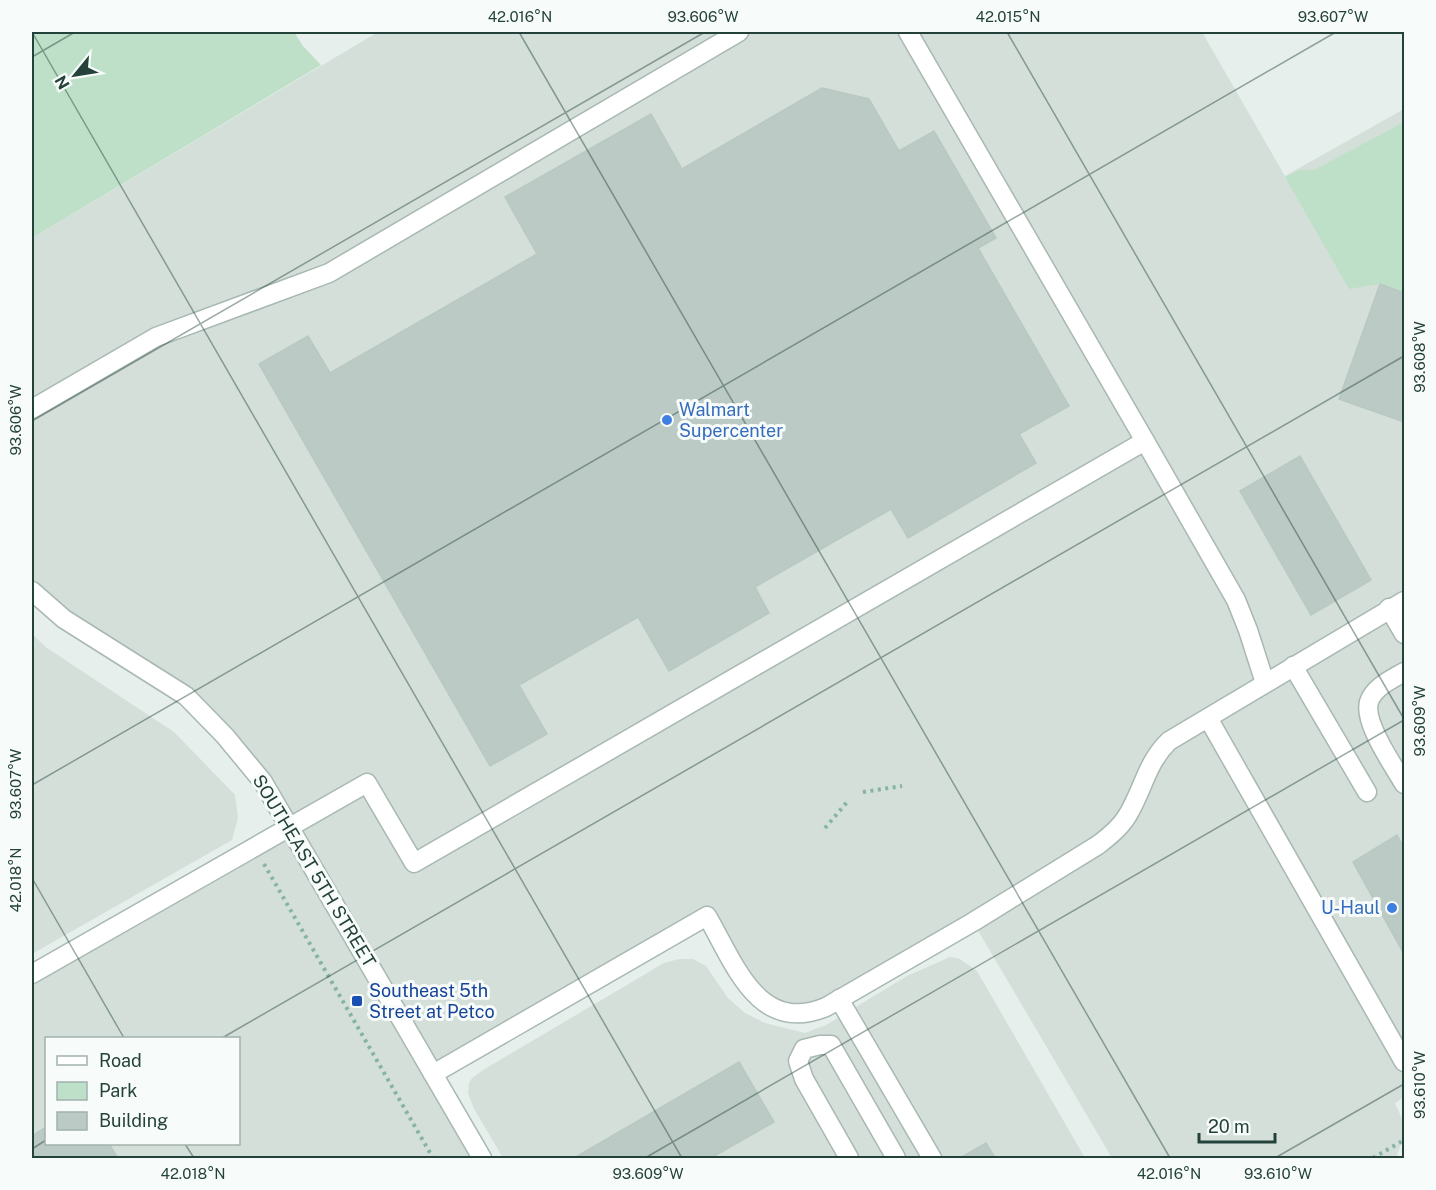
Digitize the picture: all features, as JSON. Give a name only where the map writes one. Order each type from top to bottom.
[{"type":"street","points":[[32,409],[156,337],[330,273],[739,32]]},
{"type":"street","points":[[908,32],[1236,600],[1265,683]]},
{"type":"street","points":[[32,974],[367,783],[414,863],[1145,441]]},
{"type":"street","name":"SOUTHEAST 5TH STREET","points":[[32,591],[64,620],[186,696],[225,736],[263,782],[482,1158]]},
{"type":"street","points":[[433,1074],[707,916],[747,985],[766,1005],[782,1013],[798,1015],[811,1013],[973,922],[1098,845],[1116,831],[1130,811],[1151,763],[1169,741],[1397,605],[1404,634]]},
{"type":"street","points":[[1293,666],[1367,792]]},
{"type":"street","points":[[1404,672],[1377,689],[1369,702],[1369,718],[1404,784]]},
{"type":"street","points":[[1208,717],[1404,1062]]},
{"type":"street","points":[[839,999],[932,1158]]},
{"type":"street","points":[[849,1158],[804,1079],[798,1061],[804,1048],[831,1045],[896,1158]]},
{"type":"path","points":[[863,792],[902,786]]},
{"type":"path","points":[[825,828],[848,801]]},
{"type":"path","points":[[265,864],[433,1158]]},
{"type":"path","points":[[1373,1158],[1404,1140]]},
{"type":"shaded area","points":[[378,32],[1202,32],[1285,176],[1404,109],[1404,1097],[1395,1103],[1402,1119],[1402,1141],[1396,1158],[1112,1158],[973,922],[826,1007],[766,1005],[707,916],[433,1074],[482,1158],[32,1158],[32,974],[290,826],[225,736],[32,591],[32,238]]},
{"type":"shaded area","points":[[32,634],[47,648],[174,732],[235,795],[238,818],[232,840],[32,954]]},
{"type":"shaded area","points":[[950,957],[960,959],[977,971],[1085,1158],[503,1158],[473,1107],[468,1093],[472,1078],[483,1070],[664,963],[679,959],[693,959],[706,966],[728,998],[745,1013],[765,1023],[805,1033],[826,1025],[907,976]]},
{"type":"green space","points":[[32,32],[294,32],[303,46],[321,65],[32,238]]},
{"type":"green space","points":[[1404,122],[1404,293],[1380,284],[1349,289],[1285,177],[1299,170],[1314,170]]},
{"type":"building","name":"Walmart Supercenter","points":[[822,88],[869,99],[899,151],[934,131],[996,238],[978,248],[1069,406],[1019,434],[1036,463],[908,538],[891,509],[755,587],[769,613],[669,671],[638,617],[519,685],[547,734],[490,766],[259,364],[308,336],[330,373],[537,254],[505,197],[651,114],[682,169]]},
{"type":"building","points":[[1380,284],[1404,293],[1404,422],[1339,399]]},
{"type":"building","points":[[1300,456],[1371,580],[1311,615],[1240,491]]},
{"type":"building","name":"U-Haul","points":[[1397,835],[1404,848],[1404,954],[1353,862]]},
{"type":"building","points":[[739,1062],[774,1122],[711,1158],[574,1158]]},
{"type":"building","points":[[45,1128],[45,1145],[110,1145],[118,1158],[32,1158],[32,1136]]},
{"type":"building","points":[[986,1143],[995,1158],[960,1158]]},
{"type":"place","name":"Walmart Supercenter","points":[[667,420]]},
{"type":"place","name":"U-Haul","points":[[1392,908]]},
{"type":"place","name":"Southeast 5th Street at Petco","points":[[357,1001]]}]
